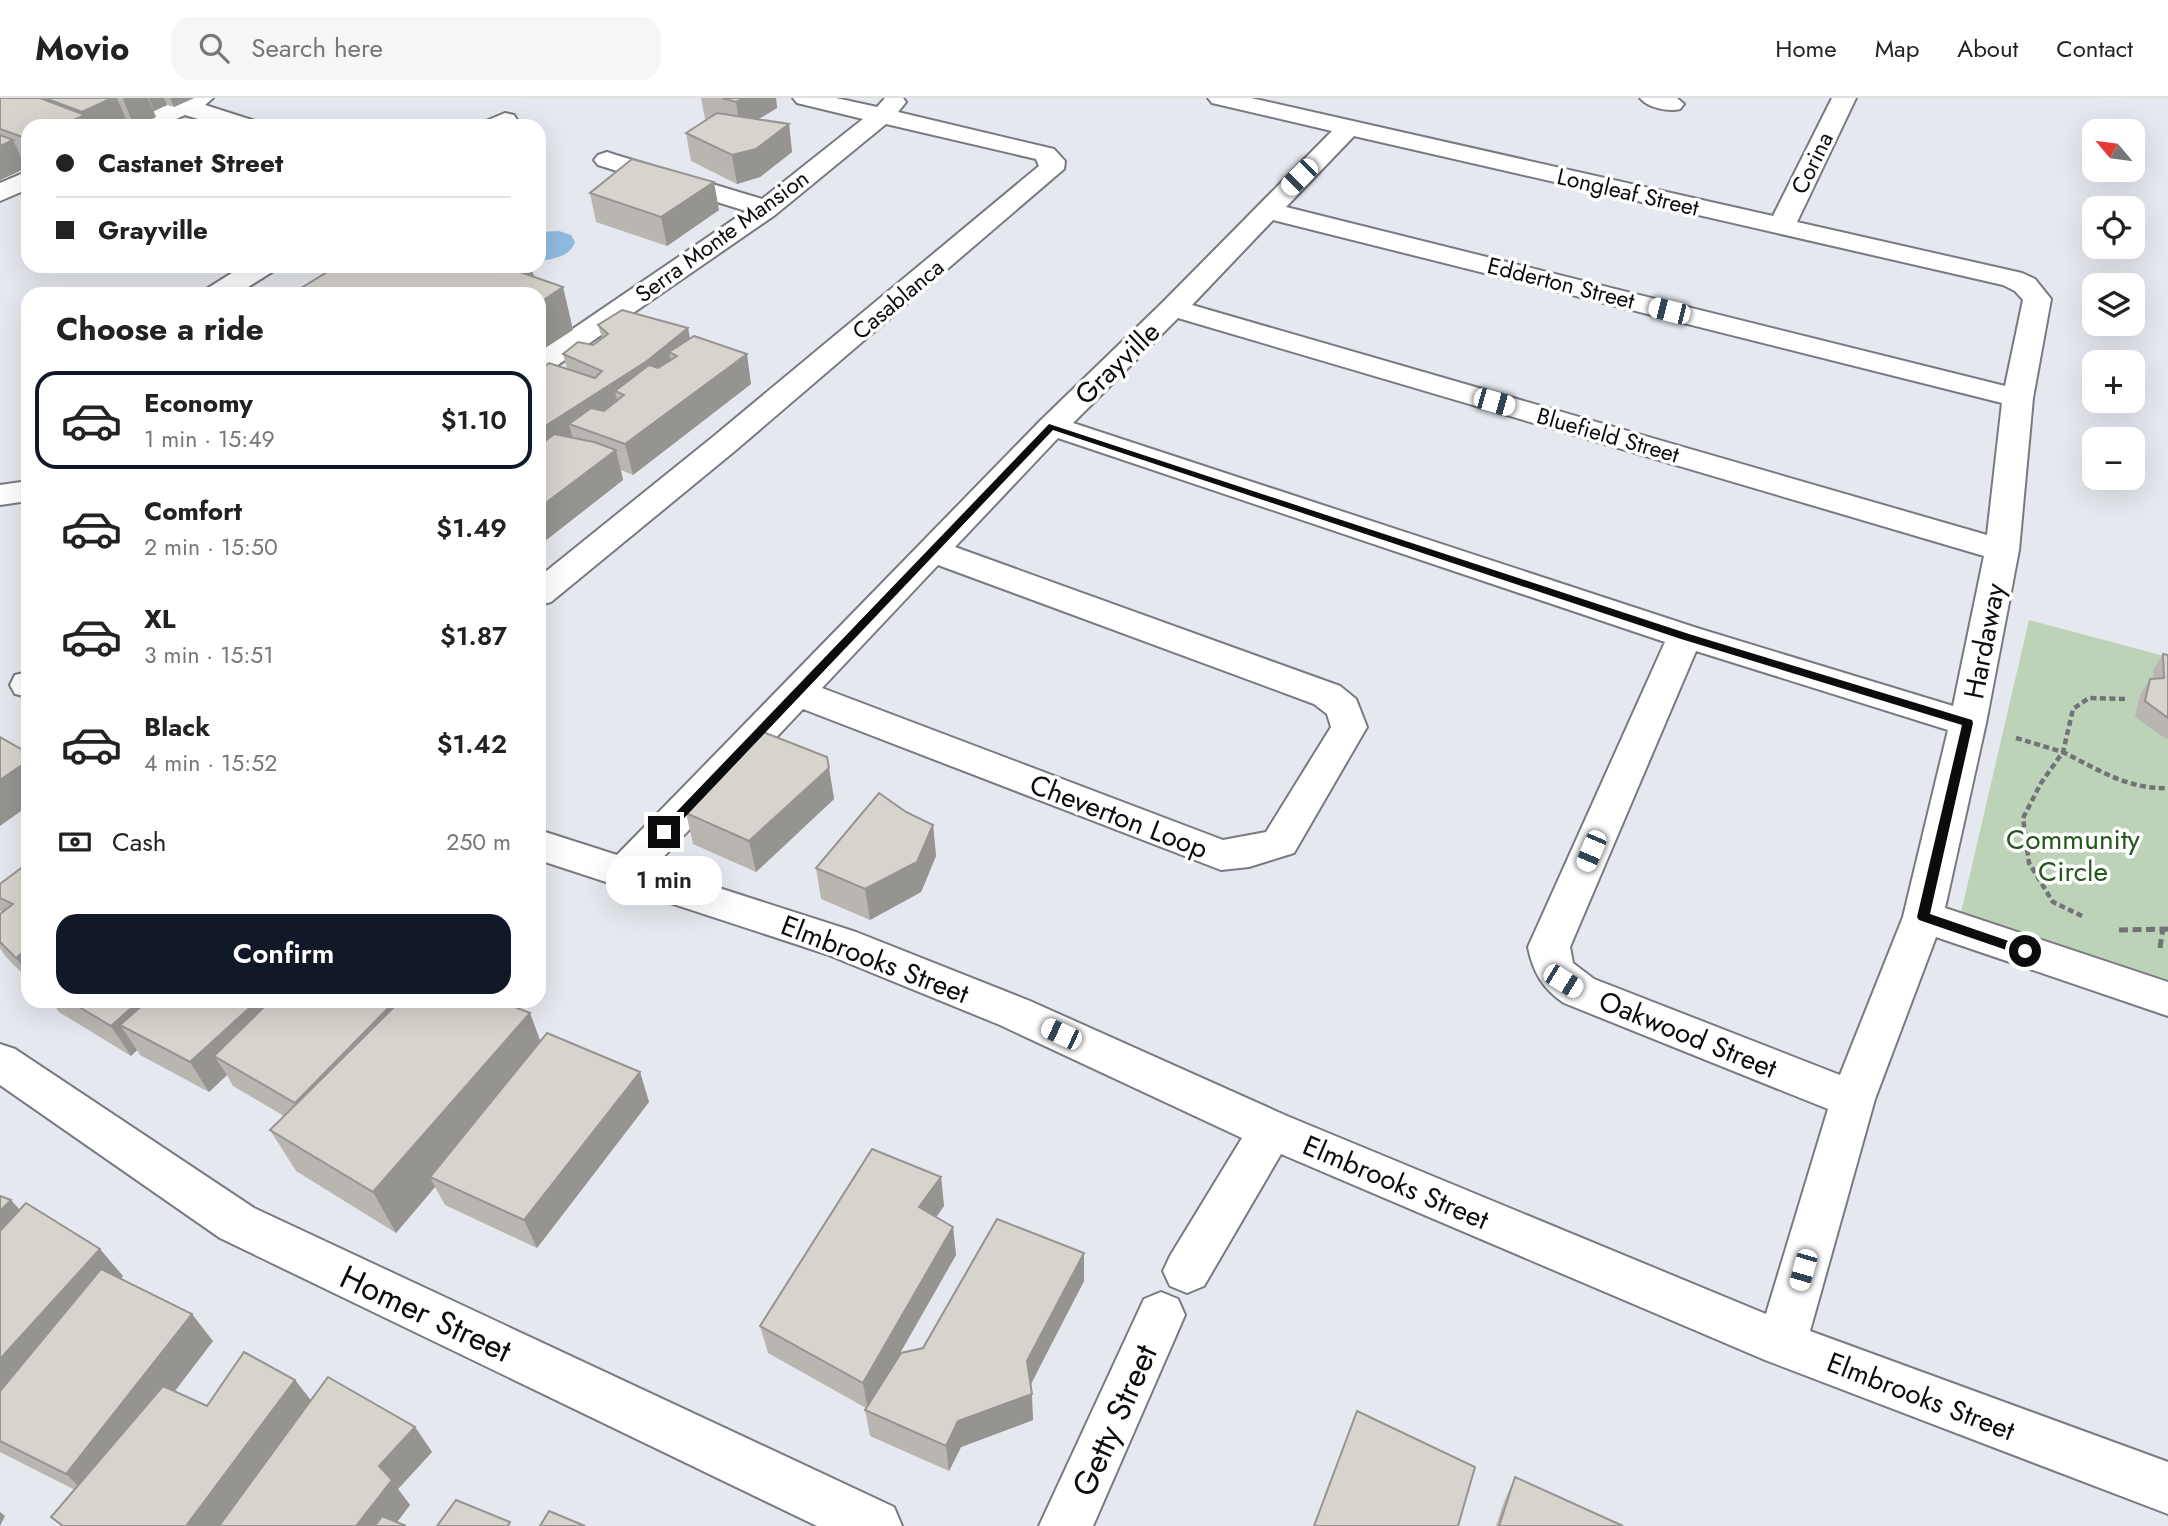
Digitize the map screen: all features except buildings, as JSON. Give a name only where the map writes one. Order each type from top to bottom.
[{"type":"street","name":"Casablanca","points":[[546,588],[747,425],[1051,169],[1052,162],[1045,155],[890,106],[805,98]]},
{"type":"street","name":"Longleaf Street","points":[[1220,98],[2012,279],[2034,293]]},
{"type":"street","points":[[1306,118],[1330,98]]},
{"type":"street","name":"Corina","points":[[1781,227],[1844,98]]},
{"type":"street","points":[[156,119],[191,102],[230,119]]},
{"type":"street","name":"Serra Monte Mansion","points":[[546,360],[766,209],[890,106]]},
{"type":"street","name":"Grayville","points":[[625,872],[1052,426],[1173,308],[1348,128]]},
{"type":"street","points":[[607,160],[766,209]]},
{"type":"street","points":[[0,193],[21,183]]},
{"type":"street","name":"Edderton Street","points":[[1266,210],[2018,398]]},
{"type":"street","points":[[229,287],[251,273]]},
{"type":"street","name":"Hardaway","points":[[1782,1343],[1853,1099],[1923,917],[1968,723],[2002,550],[2018,398],[2037,299],[2034,293]]},
{"type":"street","name":"Bluefield Street","points":[[1173,308],[2002,550]]},
{"type":"street","points":[[1052,426],[1685,636],[1968,723]]},
{"type":"street","points":[[0,495],[21,492]]},
{"type":"street","name":"Cheverton Loop","points":[[798,693],[1221,855],[1249,852],[1279,844],[1349,727],[1343,708],[1327,695],[933,551]]},
{"type":"street","name":"Oakwood Street","points":[[1685,636],[1549,947],[1552,968],[1563,981],[1579,991],[1853,1099]]},
{"type":"street","name":"Elmbrooks Street","points":[[546,847],[841,943],[1014,1013],[1270,1130],[1782,1343],[2168,1489]]},
{"type":"street","points":[[1923,917],[2168,999]]},
{"type":"street","name":"Homer Street","points":[[0,1062],[237,1223],[875,1526]]},
{"type":"street","points":[[1187,1270],[1270,1130]]},
{"type":"street","name":"Getty Street","points":[[1066,1526],[1161,1315]]},
{"type":"path","points":[[2087,919],[2053,902],[2029,863],[2023,818],[2041,783],[2063,752],[2073,709],[2089,698],[2126,699]]},
{"type":"path","points":[[1968,723],[2063,752],[2151,791],[2168,789]]},
{"type":"path","points":[[2109,930],[2168,929]]},
{"type":"green space","name":"Community Circle","points":[[2029,620],[2168,657],[2168,991],[1960,917]]},
{"type":"water","points":[[559,231],[571,235],[575,242],[573,247],[560,256],[546,260],[546,232]]},
{"type":"route","points":[[664,832],[1052,426],[1685,636],[1968,723],[1923,917],[2025,951]]}]
